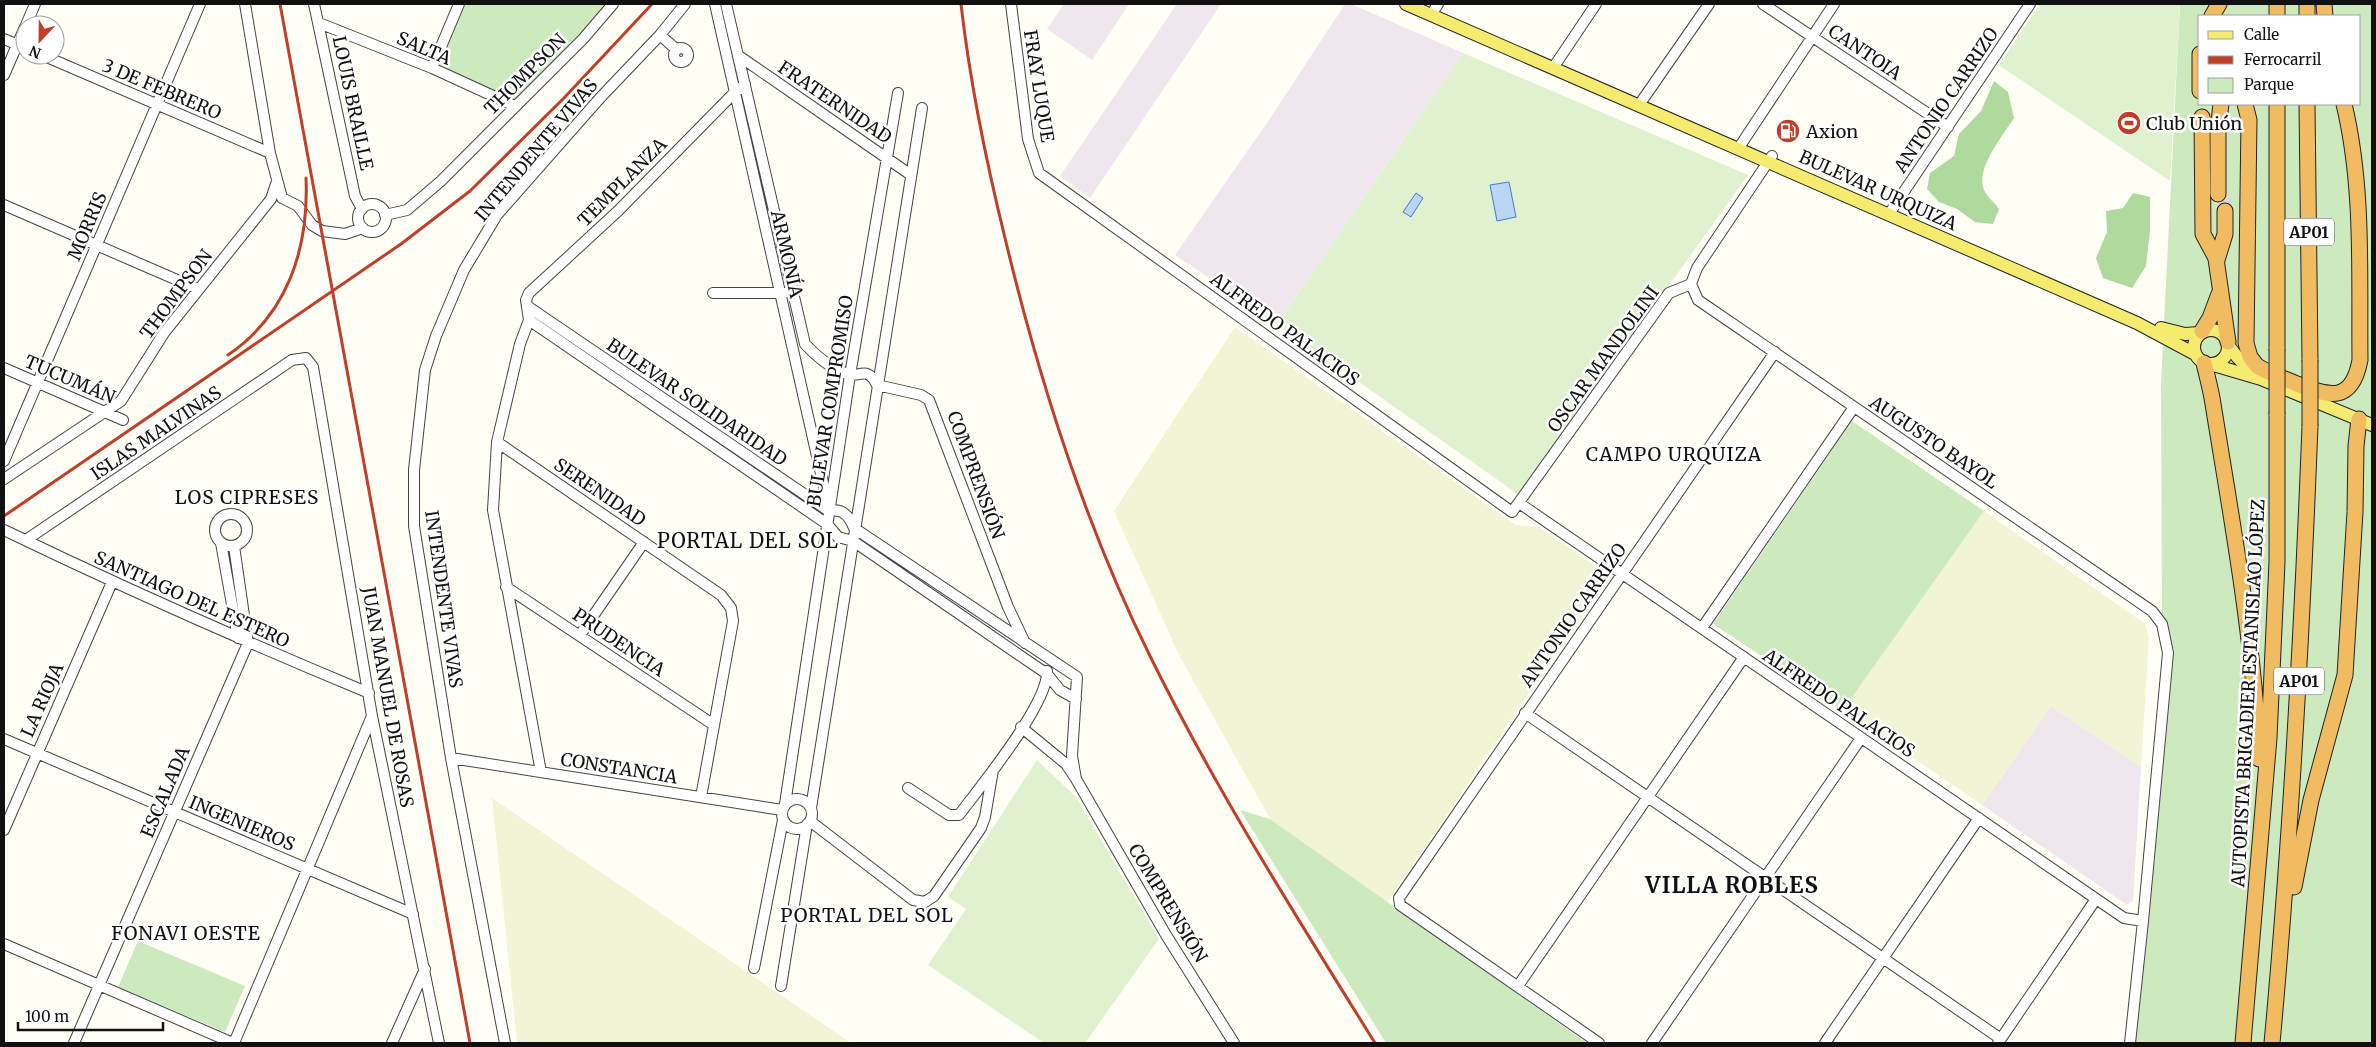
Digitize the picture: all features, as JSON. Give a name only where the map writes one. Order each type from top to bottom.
[{"type":"highway","points":[[2213,15],[2219,4]]},
{"type":"highway","points":[[2201,110],[2210,176],[2217,194],[2218,130],[2221,105]]},
{"type":"highway","points":[[2245,105],[2249,120],[2246,343],[2250,357],[2257,366],[2323,394],[2336,394],[2349,387],[2356,378],[2360,360],[2358,180],[2352,136],[2344,105]]},
{"type":"highway","name":"AUTOPISTA BRIGADIER ESTANISLAO LÓPEZ","points":[[2243,1043],[2263,823],[2277,562],[2277,105]]},
{"type":"highway","name":"AP01","points":[[2272,1043],[2283,934],[2302,644],[2310,426],[2308,105]]},
{"type":"highway","points":[[2201,110],[2203,234],[2217,260]]},
{"type":"highway","points":[[2218,211],[2210,233],[2217,260],[2228,343]]},
{"type":"highway","points":[[2201,332],[2216,303],[2220,288]]},
{"type":"highway","points":[[2203,360],[2213,402],[2248,620],[2254,668],[2263,823]]},
{"type":"highway","points":[[2283,934],[2312,800],[2345,675],[2355,512],[2356,446],[2366,422]]},
{"type":"main road","name":"BULEVAR URQUIZA","points":[[1406,4],[1432,8],[1641,103],[2169,332],[2185,334],[2201,332]]},
{"type":"main road","name":"BULEVAR URQUIZA","points":[[1891,212],[2137,323],[2203,360],[2261,379],[2366,422]]},
{"type":"main road","points":[[2210,329],[2218,330],[2224,335],[2228,343],[2225,356],[2221,360],[2203,360],[2194,343],[2201,332],[2210,329]]},
{"type":"main road","name":"BULEVAR URQUIZA","points":[[2228,343],[2243,364],[2261,379]]},
{"type":"street","name":"MORRIS","points":[[4,461],[200,4]]},
{"type":"street","points":[[245,4],[270,153],[276,184],[282,198],[298,206],[312,225],[322,231],[345,234],[362,228]]},
{"type":"street","name":"LOUIS BRAILLE","points":[[314,4],[355,196],[362,209]]},
{"type":"street","points":[[432,68],[459,4]]},
{"type":"street","name":"THOMPSON","points":[[386,215],[407,210],[442,181],[582,39],[613,4]]},
{"type":"street","name":"INTENDENTE VIVAS","points":[[505,1043],[450,758],[414,526],[414,470],[425,370],[436,336],[464,270],[497,215],[600,98],[660,35],[685,4]]},
{"type":"street","name":"ARMONÍA","points":[[715,4],[829,511]]},
{"type":"street","name":"ARMONÍA","points":[[726,4],[805,344],[818,358],[850,375]]},
{"type":"street","name":"FRAY LUQUE","points":[[1011,4],[1028,139],[1039,173]]},
{"type":"street","points":[[1555,65],[1596,4]]},
{"type":"street","points":[[1641,103],[1709,4]]},
{"type":"street","name":"CANTOIA","points":[[1763,4],[1948,127]]},
{"type":"street","points":[[1740,146],[1834,4]]},
{"type":"street","name":"ANTONIO CARRIZO","points":[[1891,212],[2030,4]]},
{"type":"street","name":"SALTA","points":[[319,23],[432,68],[515,106]]},
{"type":"street","points":[[660,35],[677,50]]},
{"type":"street","name":"FRATERNIDAD","points":[[739,56],[888,158],[911,176]]},
{"type":"street","points":[[4,76],[15,57]]},
{"type":"street","name":"3 DE FEBRERO","points":[[65,65],[270,153]]},
{"type":"street","name":"TEMPLANZA","points":[[527,306],[529,294],[618,211],[734,93],[746,84]]},
{"type":"street","name":"BULEVAR COMPROMISO","points":[[754,968],[783,811],[850,375],[898,93]]},
{"type":"street","points":[[781,986],[809,822],[854,528],[922,108]]},
{"type":"street","points":[[1691,284],[1697,268],[1769,159]]},
{"type":"street","name":"ALFREDO PALACIOS","points":[[1039,173],[1512,512]]},
{"type":"street","name":"THOMPSON","points":[[4,479],[121,401],[164,333],[271,199],[276,184]]},
{"type":"street","points":[[373,204],[381,208],[386,215],[384,224],[379,230],[370,232],[362,228],[358,221],[362,209],[373,204]]},
{"type":"street","points":[[4,205],[198,289]]},
{"type":"street","name":"AUGUSTO BAYOL","points":[[1691,284],[1698,300],[2152,612],[2162,624],[2168,653],[2143,921]]},
{"type":"street","name":"OSCAR MANDOLINI","points":[[1512,512],[1669,293],[1691,284]]},
{"type":"street","points":[[713,294],[794,293]]},
{"type":"street","points":[[527,306],[529,320],[520,344],[497,442],[493,510],[541,772]]},
{"type":"street","name":"BULEVAR SOLIDARIDAD","points":[[527,306],[829,511],[843,512],[850,517],[854,528],[1077,677],[1076,700],[1060,690],[1047,674],[853,541],[838,537],[827,524],[529,320]]},
{"type":"street","name":"ANTONIO CARRIZO","points":[[1518,986],[1400,905],[1399,898],[1775,352]]},
{"type":"street","name":"ISLAS MALVINAS","points":[[26,540],[292,360],[306,358]]},
{"type":"street","name":"JUAN MANUEL DE ROSAS","points":[[306,358],[313,367],[372,716],[439,1043]]},
{"type":"street","name":"TUCUMÁN","points":[[4,368],[124,420]]},
{"type":"street","name":"COMPRENSIÓN","points":[[850,375],[864,373],[873,377],[877,385],[921,395],[929,400],[1008,607],[1025,644]]},
{"type":"street","points":[[1702,628],[1854,407]]},
{"type":"street","name":"SERENIDAD","points":[[497,442],[721,595],[730,608],[733,621],[714,725]]},
{"type":"street","name":"ALFREDO PALACIOS","points":[[1519,502],[2124,918],[2143,921]]},
{"type":"street","points":[[221,543],[234,546],[242,541],[246,533],[246,524],[236,514],[227,514],[216,522],[214,531],[221,543],[243,641]]},
{"type":"street","name":"SANTIAGO DEL ESTERO","points":[[4,530],[112,582],[243,641],[369,693]]},
{"type":"street","points":[[580,636],[644,542]]},
{"type":"street","points":[[234,546],[243,641]]},
{"type":"street","name":"LA RIOJA","points":[[4,830],[112,582]]},
{"type":"street","name":"PRUDENCIA","points":[[506,587],[714,725]]},
{"type":"street","name":"ESCALADA","points":[[74,1043],[174,812],[243,641]]},
{"type":"street","points":[[908,788],[950,815],[959,815],[993,770],[1040,699],[1047,674],[1045,657]]},
{"type":"street","points":[[1600,1043],[1518,986],[1744,657]]},
{"type":"street","name":"COMPRENSIÓN","points":[[1076,700],[1072,756],[1076,779]]},
{"type":"street","points":[[1525,713],[1883,958],[1999,1041],[2096,899]]},
{"type":"street","points":[[4,944],[234,1043],[372,716]]},
{"type":"street","points":[[701,797],[714,725]]},
{"type":"street","name":"COMPRENSIÓN","points":[[1021,727],[1066,764],[1166,935],[1234,1043]]},
{"type":"street","points":[[1652,1043],[1861,738]]},
{"type":"street","name":"INGENIEROS","points":[[4,739],[413,914]]},
{"type":"street","name":"CONSTANCIA","points":[[450,758],[783,811]]},
{"type":"street","points":[[809,822],[913,900],[925,902],[934,896],[980,828],[985,817],[993,770]]},
{"type":"street","points":[[809,822],[794,828],[783,811],[794,799],[799,799],[808,804],[810,808]]},
{"type":"street","points":[[1825,1043],[1979,818]]},
{"type":"street","points":[[2130,1043],[2143,921]]},
{"type":"street","points":[[392,1043],[425,970]]},
{"type":"shaded area","points":[[1064,4],[1129,4],[1092,60],[1047,29]]},
{"type":"shaded area","points":[[1177,4],[1221,4],[1090,198],[1060,176]]},
{"type":"shaded area","points":[[1345,4],[1351,4],[1463,53],[1277,324],[1175,255],[1269,120]]},
{"type":"shaded area","points":[[2051,706],[2141,767],[2133,901],[2127,905],[1982,805]]},
{"type":"green space","points":[[459,4],[613,4],[515,106],[432,68]]},
{"type":"green space","name":"Club Unión","points":[[2040,4],[2180,5],[2170,181],[1999,65]]},
{"type":"green space","points":[[2180,4],[2372,4],[2372,1043],[2130,1043],[2168,653],[2162,624],[2161,384]]},
{"type":"green space","points":[[1463,53],[1748,175],[1519,495],[1277,324]]},
{"type":"green space","points":[[1994,81],[2008,92],[2014,118],[1997,143],[1983,172],[1982,182],[1984,190],[1999,209],[1993,224],[1975,222],[1957,209],[1939,202],[1927,189],[1930,173],[1954,156],[1959,134],[1981,111]]},
{"type":"green space","points":[[2133,193],[2150,197],[2150,231],[2146,266],[2132,288],[2103,278],[2096,258],[2107,232],[2106,211],[2123,208]]},
{"type":"green space","points":[[1235,327],[1516,525],[1539,527],[1609,575],[1387,903],[1270,819],[1179,655],[1114,511]]},
{"type":"green space","points":[[1852,421],[1984,511],[1843,710],[1713,624]]},
{"type":"green space","points":[[1984,511],[2144,623],[2149,636],[2141,767],[2051,706],[1982,805],[1843,710]]},
{"type":"green space","points":[[1037,760],[1076,797],[1159,939],[1085,1043],[1044,1043],[928,965],[966,909],[948,897]]},
{"type":"green space","points":[[492,798],[756,978],[851,1043],[517,1043]]},
{"type":"green space","points":[[1240,810],[1270,819],[1587,1043],[1386,1043]]},
{"type":"green space","points":[[138,941],[245,986],[225,1032],[118,987]]},
{"type":"water","points":[[1509,182],[1516,217],[1497,221],[1490,185]]},
{"type":"water","points":[[1416,193],[1423,198],[1411,217],[1403,212]]},
{"type":"tunnel","points":[[2224,194],[2225,211]]},
{"type":"railway","points":[[280,4],[470,1043]]},
{"type":"railway","points":[[4,516],[401,244],[470,191],[564,98],[652,4]]},
{"type":"railway","points":[[961,4],[979,122],[1018,291],[1066,451],[1105,555],[1150,656],[1229,804],[1375,1043]]},
{"type":"railway","points":[[228,355],[249,338],[266,320],[280,299],[291,277],[304,229],[306,178]]},
{"type":"place","name":"Club Unión","points":[[2129,123]]},
{"type":"place","name":"Axion","points":[[1788,131]]},
{"type":"district","name":"CAMPO URQUIZA","points":[[1674,454]]},
{"type":"district","name":"LOS CIPRESES","points":[[247,497]]},
{"type":"district","name":"PORTAL DEL SOL","points":[[748,540]]},
{"type":"district","name":"VILLA ROBLES","points":[[1732,885]]},
{"type":"district","name":"PORTAL DEL SOL","points":[[867,915]]},
{"type":"district","name":"FONAVI OESTE","points":[[186,933]]}]
